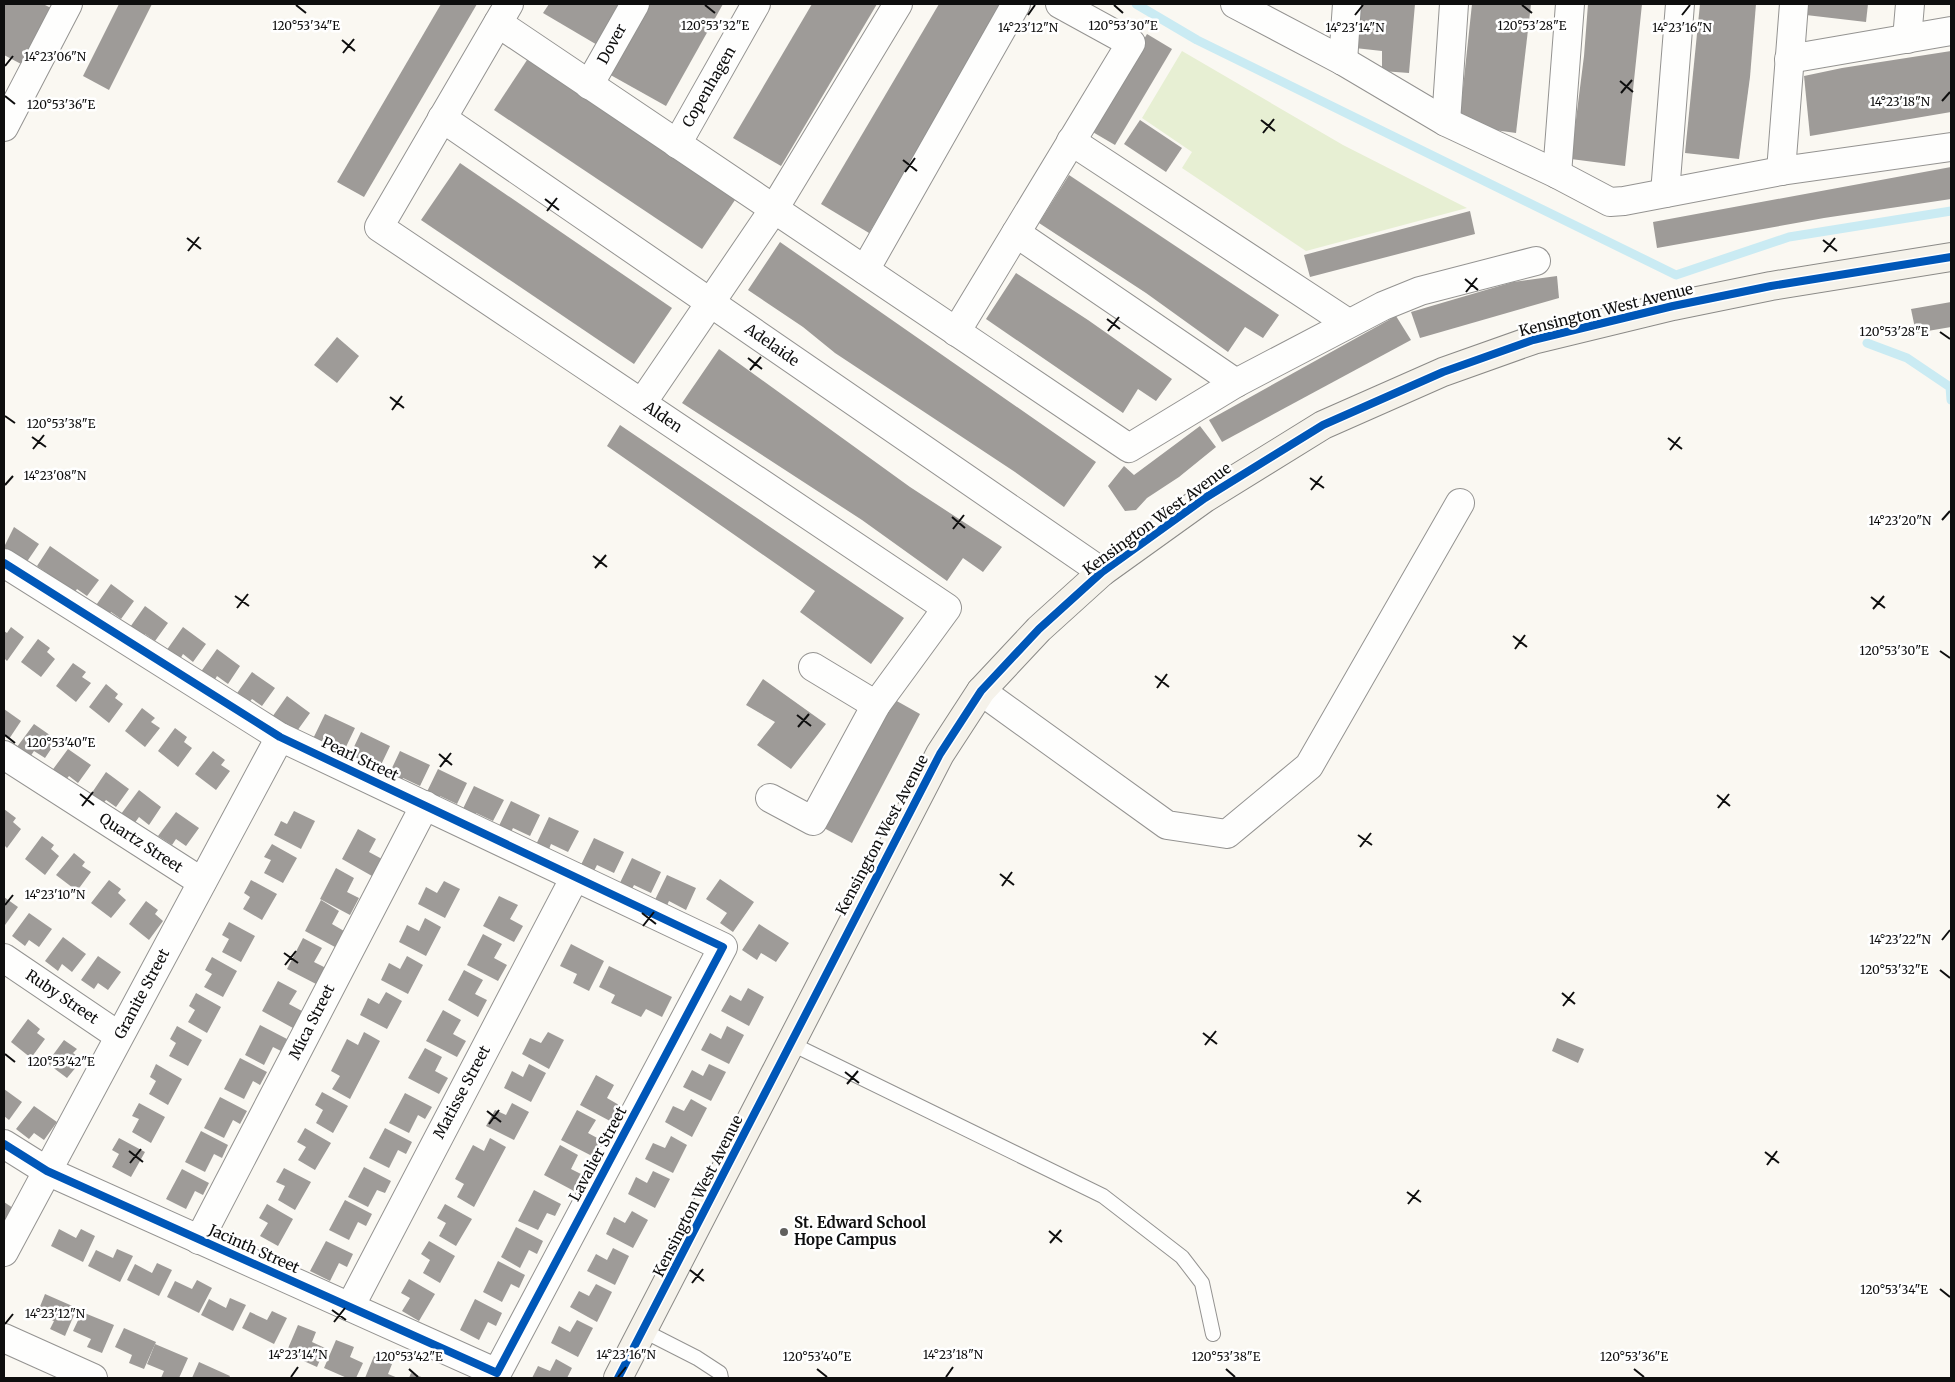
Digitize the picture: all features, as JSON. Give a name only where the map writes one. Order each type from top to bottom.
[{"type":"street","points":[[4,127],[13,85],[68,4]]},
{"type":"street","name":"Dover","points":[[590,85],[635,4]]},
{"type":"street","name":"Copenhagen","points":[[677,144],[756,4]]},
{"type":"street","points":[[642,403],[774,209],[898,4]]},
{"type":"street","points":[[865,270],[1016,4]]},
{"type":"street","points":[[956,332],[1131,43],[1060,4]]},
{"type":"street","points":[[1235,4],[1343,61],[1446,122],[1557,174],[1610,202],[1624,201],[1781,171],[1951,147]]},
{"type":"street","points":[[1343,61],[1347,4]]},
{"type":"street","points":[[1446,122],[1454,4]]},
{"type":"street","points":[[1557,174],[1570,4]]},
{"type":"street","points":[[1665,193],[1680,4]]},
{"type":"street","points":[[1781,171],[1794,4]]},
{"type":"street","points":[[1907,39],[1910,4]]},
{"type":"street","points":[[442,118],[503,13],[590,85],[1129,448],[1236,383],[1348,323],[1420,291],[1536,262]]},
{"type":"street","points":[[1789,59],[1951,31]]},
{"type":"street","name":"Alden","points":[[442,118],[379,227],[948,608],[876,704]]},
{"type":"street","name":"Adelaide","points":[[442,118],[1102,572]]},
{"type":"street","points":[[1071,141],[1348,323]]},
{"type":"street","points":[[1016,232],[1236,383]]},
{"type":"street","name":"Kensington West Avenue","points":[[618,1378],[792,1044],[829,965],[940,754],[981,691],[1039,629],[1102,572],[1205,498],[1323,424],[1443,372],[1533,340],[1673,306],[1771,286],[1951,257]]},
{"type":"street","points":[[981,691],[1167,825],[1227,834],[1308,766],[1460,503]]},
{"type":"street","name":"Pearl Street","points":[[4,563],[280,737],[723,947]]},
{"type":"street","points":[[770,798],[812,821],[876,704],[813,667]]},
{"type":"street","name":"Granite Street","points":[[4,1252],[280,737]]},
{"type":"street","name":"Quartz Street","points":[[4,755],[202,882]]},
{"type":"street","name":"Mica Street","points":[[199,1240],[425,805]]},
{"type":"street","name":"Matisse Street","points":[[350,1307],[575,877]]},
{"type":"street","name":"Lavalier Street","points":[[497,1373],[723,947]]},
{"type":"street","name":"Ruby Street","points":[[4,958],[119,1036]]},
{"type":"street","name":"Jacinth Street","points":[[4,1144],[47,1171],[497,1373]]},
{"type":"street","points":[[4,1338],[94,1378]]},
{"type":"lane","points":[[792,1044],[1102,1196],[1182,1257],[1202,1283],[1213,1334]]},
{"type":"lane","points":[[644,1331],[697,1358],[720,1373],[721,1378]]},
{"type":"green space","points":[[1182,51],[1343,145],[1467,208],[1306,251],[1182,168],[1192,152],[1142,118]]},
{"type":"building","points":[[4,4],[43,4],[51,8],[23,65],[4,55]]},
{"type":"building","points":[[119,4],[152,4],[109,90],[83,76]]},
{"type":"building","points":[[441,4],[477,4],[364,197],[337,182]]},
{"type":"building","points":[[549,4],[624,4],[599,46],[543,13]]},
{"type":"building","points":[[646,4],[723,4],[666,106],[607,73]]},
{"type":"building","points":[[812,4],[877,4],[781,166],[733,138]]},
{"type":"building","points":[[939,4],[1005,4],[869,233],[821,204]]},
{"type":"building","points":[[1360,4],[1415,4],[1409,73],[1382,71],[1382,51],[1355,48]]},
{"type":"building","points":[[1472,4],[1531,4],[1516,133],[1459,125]]},
{"type":"building","points":[[1588,4],[1642,4],[1625,166],[1571,159],[1584,56]]},
{"type":"building","points":[[1700,4],[1756,4],[1750,77],[1739,159],[1685,153]]},
{"type":"building","points":[[1808,4],[1868,4],[1866,22],[1806,15]]},
{"type":"building","points":[[1147,34],[1172,49],[1115,145],[1091,131]]},
{"type":"building","points":[[1951,51],[1951,112],[1810,136],[1804,76],[1842,68]]},
{"type":"building","points":[[531,54],[739,194],[702,249],[494,110]]},
{"type":"building","points":[[1140,120],[1182,148],[1166,172],[1124,144]]},
{"type":"building","points":[[460,163],[672,308],[634,364],[421,220]]},
{"type":"building","points":[[1951,167],[1951,199],[1824,218],[1657,248],[1653,222]]},
{"type":"building","points":[[1069,175],[1279,315],[1263,338],[1245,327],[1228,352],[1146,293],[1039,223]]},
{"type":"building","points":[[1470,211],[1475,234],[1310,277],[1304,255]]},
{"type":"building","points":[[780,242],[1096,462],[1064,507],[1015,472],[835,353],[803,327],[748,290]]},
{"type":"building","points":[[1016,273],[1088,320],[1172,379],[1156,401],[1138,389],[1123,413],[986,319]]},
{"type":"building","points":[[1557,276],[1559,298],[1420,338],[1411,312],[1513,282]]},
{"type":"building","points":[[1951,302],[1951,327],[1916,333],[1911,309]]},
{"type":"building","points":[[1396,316],[1411,340],[1222,442],[1209,420]]},
{"type":"building","points":[[337,337],[359,356],[337,383],[314,365]]},
{"type":"building","points":[[719,349],[910,487],[1002,547],[983,572],[963,558],[947,581],[862,520],[682,403]]},
{"type":"building","points":[[620,425],[904,618],[871,664],[800,612],[815,591],[607,446]]},
{"type":"building","points":[[1200,426],[1216,447],[1179,477],[1147,498],[1136,510],[1125,511],[1108,486],[1124,466],[1134,475]]},
{"type":"building","points":[[14,527],[39,544],[24,566],[4,547]]},
{"type":"building","points":[[50,546],[99,580],[87,596],[77,589],[73,595],[44,576],[47,573],[37,566]]},
{"type":"building","points":[[111,584],[134,601],[121,619],[111,612],[107,618],[94,608]]},
{"type":"building","points":[[145,606],[168,623],[155,641],[145,634],[141,640],[128,630]]},
{"type":"building","points":[[11,627],[24,637],[7,661],[4,658],[4,631],[7,633]]},
{"type":"building","points":[[183,627],[206,644],[193,662],[183,654],[179,661],[166,651]]},
{"type":"building","points":[[38,639],[50,648],[47,652],[55,659],[41,677],[21,662]]},
{"type":"building","points":[[217,649],[240,666],[228,684],[217,676],[213,683],[200,673]]},
{"type":"building","points":[[73,663],[86,672],[82,677],[91,683],[76,702],[56,686]]},
{"type":"building","points":[[252,672],[275,688],[262,706],[252,699],[247,705],[235,696]]},
{"type":"building","points":[[763,679],[826,724],[791,769],[757,745],[775,722],[746,705]]},
{"type":"building","points":[[106,684],[118,694],[115,698],[123,704],[109,723],[89,707]]},
{"type":"building","points":[[287,696],[310,713],[297,731],[287,724],[282,730],[270,720]]},
{"type":"building","points":[[895,700],[920,714],[852,843],[822,827]]},
{"type":"building","points":[[142,708],[155,718],[151,722],[160,728],[145,747],[125,731]]},
{"type":"building","points":[[4,709],[21,721],[9,739],[4,736]]},
{"type":"building","points":[[325,714],[355,728],[345,749],[328,741],[322,753],[309,747]]},
{"type":"building","points":[[34,724],[57,740],[45,758],[34,751],[30,757],[17,747]]},
{"type":"building","points":[[175,728],[187,737],[184,742],[192,748],[178,767],[158,751]]},
{"type":"building","points":[[361,732],[390,746],[380,767],[363,759],[357,771],[345,766]]},
{"type":"building","points":[[68,749],[91,765],[78,783],[69,776],[64,782],[51,772]]},
{"type":"building","points":[[213,751],[225,760],[221,765],[230,771],[216,790],[195,774]]},
{"type":"building","points":[[400,751],[430,765],[420,786],[403,778],[397,790],[384,785]]},
{"type":"building","points":[[438,769],[467,783],[457,804],[440,796],[434,808],[422,802]]},
{"type":"building","points":[[106,772],[129,789],[116,807],[106,800],[101,806],[89,797]]},
{"type":"building","points":[[474,786],[504,800],[493,821],[476,813],[470,825],[458,819]]},
{"type":"building","points":[[139,790],[161,807],[149,825],[139,817],[134,824],[121,814]]},
{"type":"building","points":[[511,801],[540,815],[530,836],[513,828],[507,840],[495,834]]},
{"type":"building","points":[[4,809],[16,818],[13,822],[21,829],[7,848],[4,845]]},
{"type":"building","points":[[294,811],[315,821],[301,849],[274,835],[281,821],[287,824]]},
{"type":"building","points":[[176,812],[199,828],[186,846],[176,839],[172,845],[158,836]]},
{"type":"building","points":[[549,817],[579,831],[568,852],[551,844],[546,857],[533,851]]},
{"type":"building","points":[[358,829],[376,839],[369,852],[382,859],[372,876],[342,859]]},
{"type":"building","points":[[42,836],[54,845],[51,849],[59,856],[45,875],[25,859]]},
{"type":"building","points":[[594,838],[624,852],[614,873],[597,865],[591,877],[578,871]]},
{"type":"building","points":[[272,844],[297,858],[283,883],[264,873],[271,860],[264,857]]},
{"type":"building","points":[[74,853],[85,862],[82,866],[91,872],[77,891],[56,875]]},
{"type":"building","points":[[632,858],[661,872],[651,893],[634,885],[628,897],[616,891]]},
{"type":"building","points":[[336,868],[354,878],[347,892],[359,898],[350,915],[320,899]]},
{"type":"building","points":[[667,875],[696,888],[686,910],[669,901],[663,914],[651,908]]},
{"type":"building","points":[[720,879],[754,902],[733,932],[720,923],[727,913],[706,899]]},
{"type":"building","points":[[109,880],[121,889],[118,893],[126,900],[111,918],[91,903]]},
{"type":"building","points":[[251,880],[277,894],[262,920],[243,909],[250,897],[244,893]]},
{"type":"building","points":[[444,881],[460,889],[445,918],[418,904],[426,887],[437,893]]},
{"type":"building","points":[[499,896],[518,905],[510,919],[523,926],[514,942],[483,926]]},
{"type":"building","points":[[4,897],[18,907],[5,925],[4,924]]},
{"type":"building","points":[[321,900],[339,911],[332,924],[344,931],[335,947],[305,931]]},
{"type":"building","points":[[146,901],[158,910],[155,914],[163,921],[149,940],[129,924]]},
{"type":"building","points":[[29,913],[52,929],[39,947],[29,940],[25,946],[12,936]]},
{"type":"building","points":[[425,918],[441,927],[426,956],[399,942],[407,925],[419,931]]},
{"type":"building","points":[[229,922],[255,936],[241,962],[222,952],[229,939],[222,935]]},
{"type":"building","points":[[759,924],[789,943],[776,962],[761,953],[757,960],[742,950]]},
{"type":"building","points":[[483,934],[502,944],[494,958],[507,965],[498,981],[467,965]]},
{"type":"building","points":[[63,937],[86,954],[72,972],[62,964],[58,971],[45,961]]},
{"type":"building","points":[[303,938],[322,948],[314,962],[326,968],[318,985],[287,969]]},
{"type":"building","points":[[571,944],[604,961],[589,991],[573,983],[577,974],[560,966]]},
{"type":"building","points":[[98,956],[121,972],[108,990],[98,983],[94,989],[81,980]]},
{"type":"building","points":[[407,956],[423,965],[408,994],[381,980],[389,963],[400,969]]},
{"type":"building","points":[[212,957],[237,971],[223,997],[204,987],[212,974],[205,970]]},
{"type":"building","points":[[609,966],[672,997],[662,1017],[646,1009],[641,1017],[611,1003],[615,995],[599,987]]},
{"type":"building","points":[[464,970],[483,980],[475,994],[487,1000],[478,1017],[448,1000]]},
{"type":"building","points":[[278,981],[297,991],[289,1004],[302,1011],[293,1028],[262,1011]]},
{"type":"building","points":[[748,988],[764,997],[749,1026],[721,1011],[730,995],[741,1001]]},
{"type":"building","points":[[386,992],[402,1001],[387,1029],[360,1015],[368,998],[379,1004]]},
{"type":"building","points":[[196,993],[221,1007],[207,1033],[188,1022],[195,1010],[189,1006]]},
{"type":"building","points":[[443,1010],[461,1020],[453,1034],[466,1041],[457,1057],[426,1041]]},
{"type":"building","points":[[28,1019],[40,1029],[37,1033],[45,1039],[31,1058],[11,1042]]},
{"type":"building","points":[[260,1025],[287,1039],[281,1051],[273,1047],[264,1065],[245,1055]]},
{"type":"building","points":[[177,1026],[202,1040],[188,1066],[169,1056],[176,1043],[170,1039]]},
{"type":"building","points":[[727,1026],[744,1035],[729,1064],[701,1050],[710,1033],[721,1039]]},
{"type":"building","points":[[364,1032],[380,1041],[350,1099],[332,1089],[340,1076],[331,1071],[347,1039],[358,1045]]},
{"type":"building","points":[[548,1032],[564,1040],[549,1069],[522,1054],[530,1038],[541,1043]]},
{"type":"building","points":[[1557,1038],[1584,1049],[1578,1063],[1552,1051]]},
{"type":"building","points":[[64,1040],[77,1049],[73,1053],[82,1060],[67,1078],[47,1063]]},
{"type":"building","points":[[425,1048],[442,1057],[435,1071],[448,1078],[439,1094],[408,1078]]},
{"type":"building","points":[[240,1058],[267,1072],[260,1085],[253,1081],[244,1099],[224,1089]]},
{"type":"building","points":[[156,1064],[182,1079],[168,1105],[149,1094],[156,1081],[150,1077]]},
{"type":"building","points":[[529,1064],[546,1073],[531,1102],[504,1088],[512,1071],[523,1077]]},
{"type":"building","points":[[709,1064],[726,1072],[711,1101],[683,1087],[692,1070],[703,1076]]},
{"type":"building","points":[[596,1075],[614,1085],[607,1098],[619,1105],[610,1121],[580,1105]]},
{"type":"building","points":[[4,1089],[22,1102],[9,1120],[4,1116]]},
{"type":"building","points":[[322,1092],[348,1106],[333,1133],[316,1123],[323,1110],[315,1105]]},
{"type":"building","points":[[405,1093],[432,1107],[425,1119],[418,1115],[409,1133],[389,1123]]},
{"type":"building","points":[[220,1097],[247,1111],[240,1124],[233,1120],[224,1138],[204,1128]]},
{"type":"building","points":[[691,1099],[707,1108],[692,1137],[665,1122],[673,1106],[684,1111]]},
{"type":"building","points":[[139,1103],[165,1117],[151,1143],[132,1132],[139,1119],[132,1116]]},
{"type":"building","points":[[512,1103],[529,1112],[514,1140],[486,1126],[495,1110],[506,1115]]},
{"type":"building","points":[[34,1106],[57,1122],[44,1140],[34,1133],[29,1139],[16,1129]]},
{"type":"building","points":[[577,1110],[596,1120],[588,1133],[601,1140],[592,1156],[561,1140]]},
{"type":"building","points":[[305,1128],[331,1143],[315,1170],[298,1160],[306,1147],[297,1142]]},
{"type":"building","points":[[385,1128],[412,1142],[406,1154],[398,1150],[389,1168],[369,1158]]},
{"type":"building","points":[[201,1131],[228,1145],[222,1158],[214,1154],[205,1172],[185,1162]]},
{"type":"building","points":[[671,1136],[687,1145],[673,1173],[645,1159],[653,1143],[665,1148]]},
{"type":"building","points":[[119,1138],[145,1152],[131,1177],[112,1167],[119,1154],[112,1150]]},
{"type":"building","points":[[490,1138],[506,1147],[474,1207],[457,1197],[464,1184],[455,1179],[473,1145],[484,1151]]},
{"type":"building","points":[[560,1145],[578,1155],[571,1169],[583,1175],[574,1191],[544,1175]]},
{"type":"building","points":[[364,1167],[391,1181],[385,1193],[377,1190],[368,1207],[348,1197]]},
{"type":"building","points":[[284,1168],[311,1182],[295,1210],[278,1200],[285,1186],[276,1182]]},
{"type":"building","points":[[182,1169],[209,1183],[203,1195],[195,1191],[186,1209],[166,1199]]},
{"type":"building","points":[[653,1171],[670,1179],[655,1208],[628,1194],[636,1177],[647,1183]]},
{"type":"building","points":[[534,1190],[561,1204],[555,1216],[547,1213],[538,1230],[518,1221]]},
{"type":"building","points":[[345,1200],[372,1214],[366,1226],[358,1222],[349,1240],[329,1230]]},
{"type":"building","points":[[4,1202],[16,1210],[4,1228]]},
{"type":"building","points":[[267,1204],[293,1219],[278,1246],[260,1236],[268,1223],[259,1218]]},
{"type":"building","points":[[445,1204],[472,1219],[456,1246],[439,1236],[446,1223],[437,1218]]},
{"type":"building","points":[[632,1211],[648,1220],[633,1248],[606,1234],[614,1217],[625,1223]]},
{"type":"building","points":[[516,1227],[543,1241],[537,1254],[529,1250],[520,1268],[501,1257]]},
{"type":"building","points":[[59,1229],[76,1238],[81,1229],[95,1236],[83,1262],[51,1246]]},
{"type":"building","points":[[326,1241],[353,1254],[347,1267],[339,1263],[330,1281],[310,1271]]},
{"type":"building","points":[[429,1241],[455,1256],[440,1283],[423,1273],[430,1260],[421,1254]]},
{"type":"building","points":[[613,1248],[629,1256],[615,1285],[587,1271],[596,1254],[607,1260]]},
{"type":"building","points":[[117,1249],[133,1256],[120,1282],[88,1266],[96,1250],[113,1258]]},
{"type":"building","points":[[498,1261],[525,1275],[519,1288],[511,1284],[502,1302],[483,1292]]},
{"type":"building","points":[[157,1263],[172,1270],[159,1296],[127,1280],[135,1264],[152,1273]]},
{"type":"building","points":[[409,1279],[435,1294],[419,1321],[402,1311],[410,1298],[401,1293]]},
{"type":"building","points":[[197,1280],[212,1288],[199,1313],[167,1297],[175,1281],[192,1289]]},
{"type":"building","points":[[596,1284],[612,1292],[597,1322],[570,1307],[579,1291],[589,1296]]},
{"type":"building","points":[[45,1294],[77,1308],[65,1336],[50,1329],[54,1321],[37,1314]]},
{"type":"building","points":[[230,1298],[246,1305],[233,1331],[201,1315],[209,1299],[226,1308]]},
{"type":"building","points":[[475,1299],[502,1313],[496,1326],[488,1322],[479,1340],[460,1330]]},
{"type":"building","points":[[272,1311],[287,1318],[274,1344],[242,1328],[250,1312],[267,1320]]},
{"type":"building","points":[[82,1312],[114,1325],[102,1353],[87,1347],[91,1339],[73,1331]]},
{"type":"building","points":[[577,1320],[593,1328],[578,1357],[551,1343],[559,1326],[570,1332]]},
{"type":"building","points":[[298,1325],[316,1332],[312,1342],[325,1348],[317,1367],[286,1353]]},
{"type":"building","points":[[124,1328],[156,1342],[144,1369],[129,1363],[132,1355],[115,1347]]},
{"type":"building","points":[[336,1340],[354,1347],[350,1357],[363,1363],[356,1378],[347,1378],[324,1368]]},
{"type":"building","points":[[155,1344],[188,1358],[179,1378],[161,1378],[164,1371],[147,1364]]},
{"type":"building","points":[[374,1356],[392,1364],[388,1374],[398,1378],[365,1378]]},
{"type":"building","points":[[556,1359],[572,1368],[567,1378],[532,1378],[538,1366],[550,1371]]},
{"type":"building","points":[[199,1362],[230,1376],[229,1378],[192,1378]]},
{"type":"building","points":[[411,1373],[424,1378],[409,1378]]},
{"type":"waterway","points":[[1136,4],[1197,40],[1676,275],[1789,237],[1951,211]]},
{"type":"waterway","points":[[1867,343],[1907,358],[1950,387],[1951,400]]},
{"type":"cycle path","points":[[618,1378],[940,754],[981,691],[1039,629],[1102,572],[1205,498],[1323,425],[1443,372],[1533,340],[1673,306],[1771,286],[1951,257]]},
{"type":"cycle path","points":[[4,563],[280,737],[723,947],[497,1373],[47,1171],[4,1144]]},
{"type":"place","name":"St. Edward School Hope Campus","points":[[784,1232]]}]
